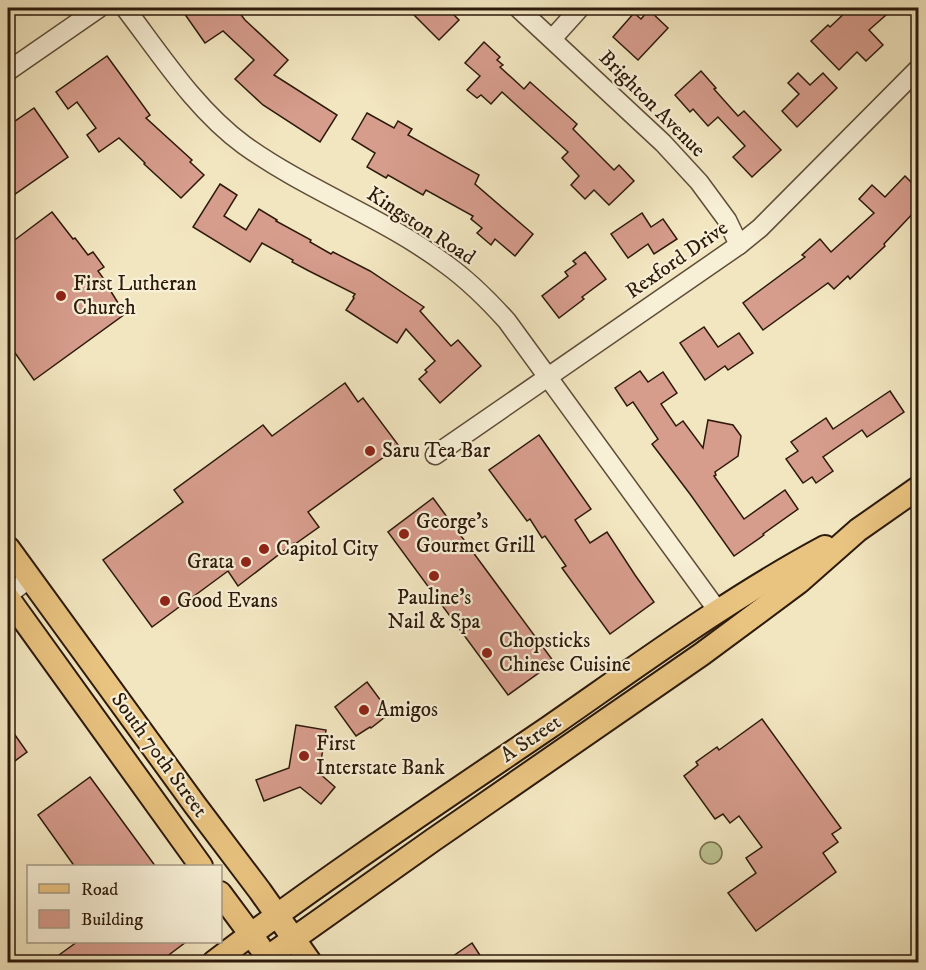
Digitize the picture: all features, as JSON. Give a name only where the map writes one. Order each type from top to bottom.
[{"type":"main road","name":"A Street","points":[[267,961],[293,939],[702,654],[799,582],[858,530],[918,488]]},
{"type":"main road","name":"A Street","points":[[214,963],[277,916],[463,786],[718,611],[787,567],[858,530]]},
{"type":"main road","name":"South 70th Street","points":[[8,548],[310,963]]},
{"type":"main road","name":"South 70th Street","points":[[8,596],[200,865]]},
{"type":"main road","points":[[222,896],[267,961]]},
{"type":"street","points":[[8,71],[99,8]]},
{"type":"street","name":"Kingston Road","points":[[125,8],[187,89],[214,119],[241,143],[271,163],[414,242],[448,265],[494,306],[718,611]]},
{"type":"street","name":"Brighton Avenue","points":[[518,8],[663,142],[699,182],[727,220],[740,245]]},
{"type":"street","points":[[552,39],[580,8]]},
{"type":"street","name":"Rexford Drive","points":[[435,455],[740,245],[760,228],[918,69]]},
{"type":"street","points":[[8,596],[30,578]]},
{"type":"green space","points":[[711,842],[719,845],[722,853],[719,861],[711,864],[703,861],[700,853],[703,845]]},
{"type":"building","points":[[193,8],[236,8],[245,20],[288,60],[274,75],[337,115],[320,142],[263,105],[235,79],[254,60],[223,31],[205,43],[184,13]]},
{"type":"building","points":[[407,8],[447,8],[459,20],[439,40]]},
{"type":"building","points":[[850,8],[894,8],[869,30],[883,45],[866,61],[857,52],[839,70],[811,41]]},
{"type":"building","points":[[649,10],[668,28],[638,60],[613,37],[634,13],[641,19]]},
{"type":"building","points":[[484,42],[500,57],[497,60],[503,65],[500,67],[524,89],[530,82],[577,124],[573,129],[614,170],[619,165],[634,181],[609,205],[594,190],[585,199],[571,185],[579,176],[562,158],[568,152],[502,92],[491,104],[481,95],[477,98],[467,90],[480,76],[465,63]]},
{"type":"building","points":[[107,56],[150,115],[146,118],[192,160],[190,162],[204,175],[181,198],[119,138],[99,152],[87,135],[96,128],[77,102],[68,109],[56,92]]},
{"type":"building","points":[[701,71],[738,116],[744,111],[781,150],[752,177],[733,157],[745,146],[718,117],[708,126],[693,109],[690,112],[675,95]]},
{"type":"building","points":[[798,73],[810,85],[823,73],[837,88],[797,127],[782,111],[799,94],[788,83]]},
{"type":"building","points":[[34,108],[68,157],[8,199],[8,126]]},
{"type":"building","points":[[367,113],[394,128],[398,121],[412,129],[408,135],[479,175],[475,184],[533,234],[515,256],[495,239],[491,245],[477,233],[482,228],[471,219],[473,216],[426,190],[423,195],[388,175],[386,178],[367,167],[375,153],[352,139]]},
{"type":"building","points":[[905,176],[918,189],[918,208],[884,244],[885,246],[850,279],[848,276],[834,289],[828,283],[763,330],[743,303],[805,257],[802,255],[820,239],[831,252],[874,213],[859,199],[872,185],[885,197]]},
{"type":"building","points":[[220,184],[237,195],[224,216],[246,230],[259,209],[331,254],[333,252],[370,271],[424,307],[420,311],[451,346],[458,340],[481,366],[440,403],[419,379],[435,361],[406,329],[397,343],[346,310],[355,294],[292,262],[293,260],[262,243],[250,262],[193,227]]},
{"type":"building","name":"First Lutheran Church","points":[[52,212],[88,255],[93,252],[104,267],[98,271],[125,314],[34,380],[8,343],[8,245]]},
{"type":"building","points":[[642,213],[651,227],[663,219],[677,239],[654,254],[648,244],[628,258],[611,234]]},
{"type":"building","points":[[585,252],[606,279],[559,318],[542,296],[568,276],[565,272],[576,264],[573,261]]},
{"type":"building","points":[[704,327],[718,347],[739,333],[753,353],[728,370],[725,366],[705,380],[680,343]]},
{"type":"building","points":[[640,371],[648,382],[663,372],[677,393],[661,404],[676,426],[683,421],[703,448],[708,420],[733,425],[741,436],[738,456],[715,472],[714,476],[744,519],[785,490],[798,509],[734,556],[652,444],[658,439],[633,402],[627,406],[615,388]]},
{"type":"building","points":[[345,383],[358,402],[363,398],[399,446],[308,512],[319,527],[238,586],[228,571],[152,627],[103,560],[183,502],[174,490],[263,425],[272,436]]},
{"type":"building","points":[[890,391],[904,412],[867,437],[862,430],[823,457],[833,471],[816,483],[812,477],[803,483],[786,459],[798,451],[791,442],[826,418],[833,429]]},
{"type":"building","points":[[539,435],[591,509],[575,520],[590,543],[607,532],[654,602],[610,634],[562,568],[566,566],[545,536],[542,538],[530,519],[527,521],[489,470]]},
{"type":"building","points":[[433,498],[554,662],[508,695],[388,532]]},
{"type":"building","points":[[367,682],[390,713],[356,736],[335,707]]},
{"type":"building","points":[[762,719],[841,828],[832,834],[838,842],[823,853],[836,872],[756,931],[728,893],[756,873],[746,858],[762,847],[739,816],[730,823],[723,814],[715,819],[684,776],[698,765],[696,762],[717,747],[719,750]]},
{"type":"building","points":[[8,725],[27,752],[8,766]]},
{"type":"building","points":[[296,725],[326,730],[319,773],[335,787],[321,804],[300,787],[264,801],[256,780],[289,768]]},
{"type":"building","points":[[90,777],[155,865],[74,865],[38,815]]},
{"type":"building","points":[[76,943],[185,943],[158,963],[48,963]]},
{"type":"building","points":[[472,943],[485,963],[443,963]]},
{"type":"place","name":"First Lutheran Church","points":[[61,296]]},
{"type":"place","name":"Saru Tea Bar","points":[[370,451]]},
{"type":"place","name":"George’s Gourmet Grill","points":[[404,534]]},
{"type":"place","name":"Capitol City","points":[[264,549]]},
{"type":"place","name":"Grata","points":[[246,562]]},
{"type":"place","name":"Pauline’s Nail & Spa","points":[[434,576]]},
{"type":"place","name":"Good Evans","points":[[165,601]]},
{"type":"place","name":"Chopsticks Chinese Cuisine","points":[[487,653]]},
{"type":"place","name":"Amigos","points":[[364,710]]},
{"type":"place","name":"First Interstate Bank","points":[[304,756]]}]
